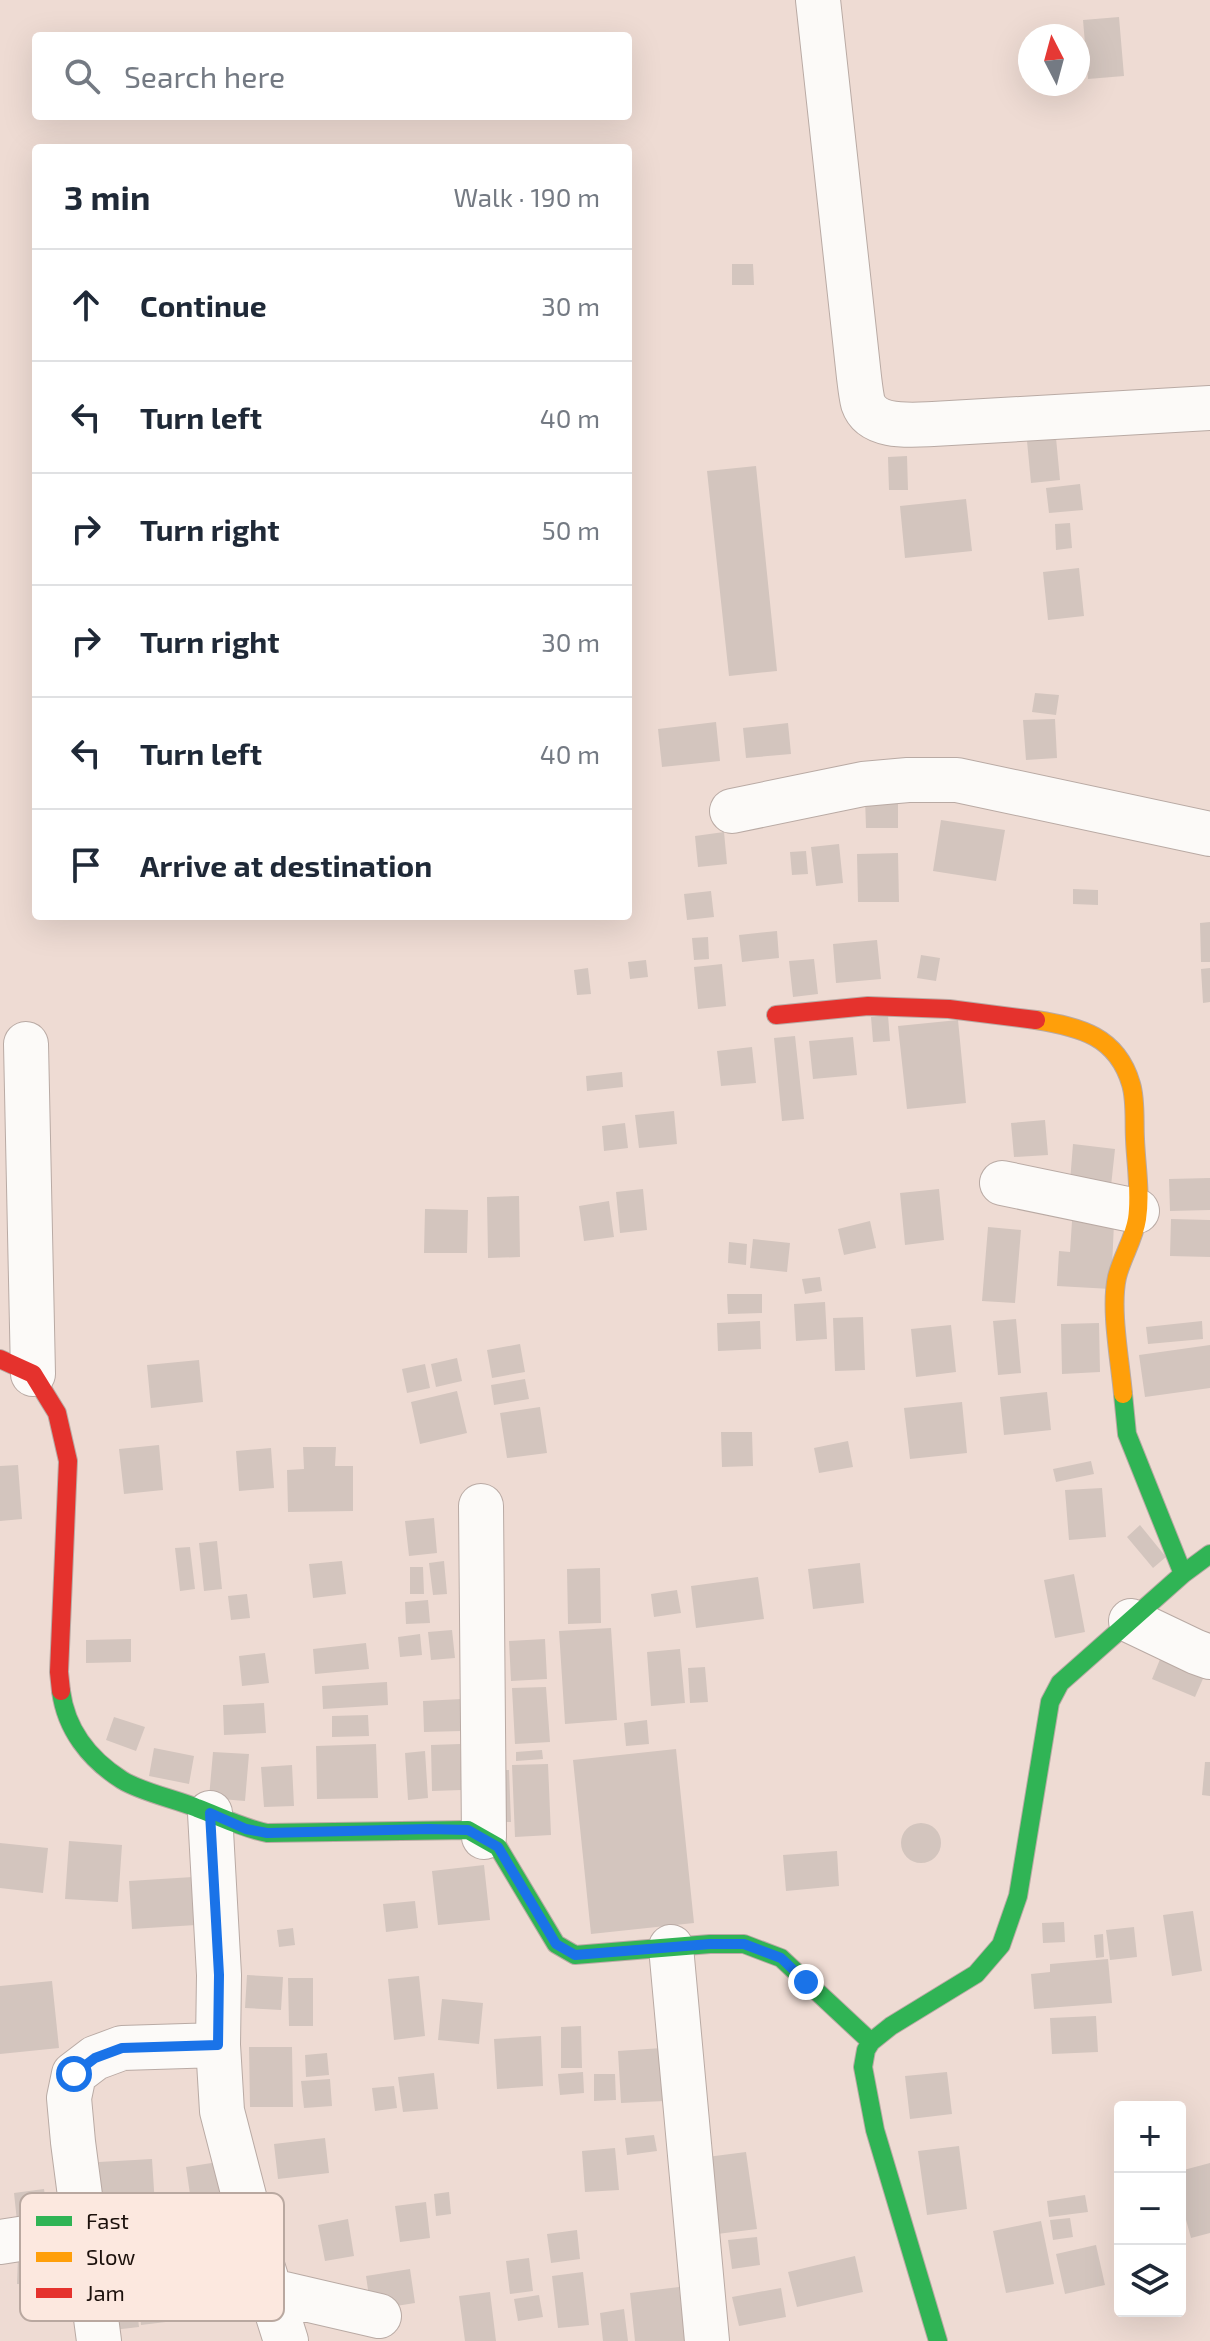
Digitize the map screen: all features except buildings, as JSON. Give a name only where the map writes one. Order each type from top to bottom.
[{"type":"street","points":[[818,0],[859,377],[863,404],[871,415],[896,425],[1210,408]]},
{"type":"street","points":[[732,811],[863,784],[957,780],[1210,834]]},
{"type":"street","points":[[776,1015],[868,1006],[1008,1015],[1061,1024],[1086,1032],[1105,1042],[1121,1058],[1132,1086],[1137,1211],[1137,1221],[1117,1278],[1115,1305],[1127,1434],[1183,1574]]},
{"type":"street","points":[[26,1044],[17,1367],[57,1413],[68,1461],[59,1672],[64,1712],[85,1750],[123,1781],[246,1829],[267,1833],[468,1830],[498,1847],[556,1944],[575,1955],[744,1944],[781,1958],[871,2042]]},
{"type":"street","points":[[1002,1183],[1137,1211]]},
{"type":"street","points":[[481,1506],[484,1837]]},
{"type":"street","points":[[938,2341],[875,2130],[863,2067],[866,2050],[891,2026],[976,1974],[1001,1945],[1018,1896],[1050,1702],[1060,1683],[1183,1574],[1210,1554]]},
{"type":"street","points":[[1131,1621],[1210,1657]]},
{"type":"street","points":[[210,1813],[219,1975],[218,2045],[222,2111],[243,2193]]},
{"type":"street","points":[[671,1947],[707,2341]]},
{"type":"street","points":[[80,2193],[69,2098],[74,2074],[95,2058],[122,2048],[218,2045]]},
{"type":"street","points":[[0,2242],[20,2239]]},
{"type":"street","points":[[284,2294],[379,2316]]},
{"type":"street","points":[[96,2321],[99,2341]]},
{"type":"street","points":[[280,2321],[286,2341]]},
{"type":"traffic: fast","points":[[1123,1394],[1127,1434],[1183,1574]]},
{"type":"traffic: fast","points":[[938,2341],[875,2130],[863,2067],[866,2050],[891,2026],[976,1974],[1001,1945],[1018,1896],[1050,1702],[1060,1683],[1183,1574],[1210,1554]]},
{"type":"traffic: fast","points":[[61,1691],[68,1718],[81,1742],[110,1772],[139,1788],[267,1833],[468,1830],[498,1847],[556,1944],[575,1955],[744,1944],[781,1958],[871,2042]]},
{"type":"traffic: slow","points":[[1036,1020],[1067,1026],[1095,1037],[1116,1055],[1125,1068],[1133,1090],[1138,1209],[1115,1290],[1116,1335],[1123,1394]]},
{"type":"traffic: jam","points":[[776,1015],[868,1006],[949,1009],[1036,1020]]},
{"type":"traffic: jam","points":[[0,1359],[33,1374],[57,1413],[68,1461],[59,1672],[61,1691]]},
{"type":"route","points":[[74,2074],[95,2058],[122,2048],[218,2045],[219,1975],[210,1813],[246,1829],[267,1833],[468,1830],[498,1847],[556,1944],[575,1955],[744,1944],[781,1958],[806,1982]]}]
